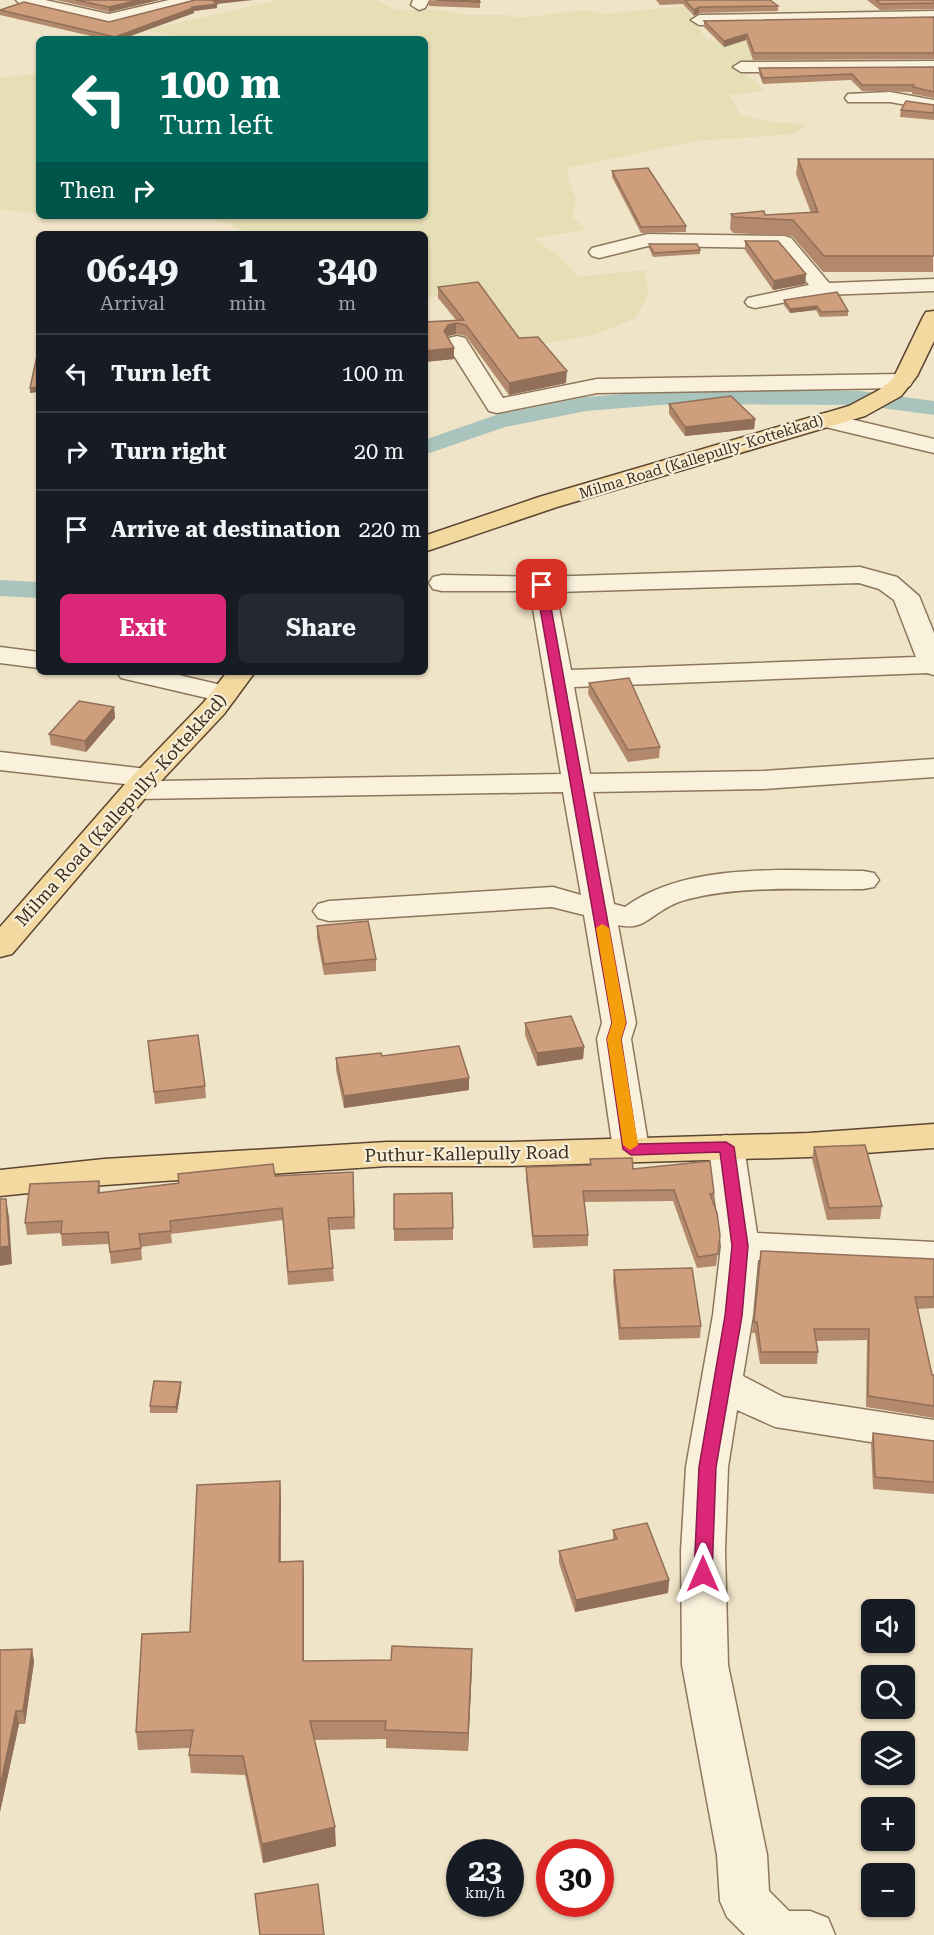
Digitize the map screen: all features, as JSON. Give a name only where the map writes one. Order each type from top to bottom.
[{"type":"main road","points":[[902,383],[912,369],[921,343],[934,317]]},
{"type":"main road","name":"Milma Road (Kallepully-Kottekkad)","points":[[428,544],[548,502],[857,411],[902,383]]},
{"type":"main road","name":"Milma Road (Kallepully-Kottekkad)","points":[[0,947],[232,683]]},
{"type":"main road","name":"Puthur-Kallepully Road","points":[[0,1183],[104,1172],[387,1154],[808,1145],[934,1136]]},
{"type":"street","points":[[24,0],[109,19],[189,0]]},
{"type":"street","points":[[56,6],[76,0]]},
{"type":"street","points":[[699,20],[880,15],[934,16]]},
{"type":"street","points":[[909,17],[916,36]]},
{"type":"street","points":[[741,67],[932,60]]},
{"type":"street","points":[[854,99],[890,97],[934,105]]},
{"type":"street","points":[[599,252],[648,240],[784,242],[823,289]]},
{"type":"street","points":[[755,302],[823,289],[934,285]]},
{"type":"street","points":[[457,343],[497,406],[597,386],[902,383]]},
{"type":"street","points":[[825,420],[934,446]]},
{"type":"street","points":[[442,582],[542,585],[860,575],[888,583],[906,596],[933,666],[559,679]]},
{"type":"street","points":[[542,585],[619,1023],[614,1039],[631,1149]]},
{"type":"street","points":[[0,655],[36,660]]},
{"type":"street","points":[[159,675],[232,683]]},
{"type":"street","points":[[0,761],[142,784],[764,780],[934,768]]},
{"type":"street","points":[[329,911],[553,897],[630,918],[660,898],[695,887],[769,881],[863,880]]},
{"type":"street","points":[[726,1147],[740,1246],[734,1316],[707,1467],[703,1551],[705,1665],[742,1855],[745,1901],[778,1934],[810,1935]]},
{"type":"street","points":[[740,1246],[934,1256]]},
{"type":"street","points":[[721,1383],[775,1411],[934,1436]]},
{"type":"shaded area","points":[[279,0],[376,0],[396,10],[443,10],[464,15],[508,15],[519,18],[585,10],[604,14],[687,6],[695,24],[708,41],[839,38],[819,52],[824,64],[737,66],[765,91],[730,95],[740,115],[770,122],[806,124],[795,134],[696,141],[567,168],[576,200],[572,216],[587,230],[533,238],[559,256],[578,277],[645,270],[648,295],[636,318],[593,335],[474,356],[465,339],[511,335],[481,291],[428,298],[428,231],[243,231],[213,219],[428,219],[428,36],[174,36],[146,30]]},
{"type":"shaded area","points":[[36,73],[36,214],[0,209],[0,78]]},
{"type":"building","points":[[76,0],[139,0],[109,7]]},
{"type":"building","points":[[195,0],[212,0],[217,4],[192,7],[118,36],[0,10],[24,2],[109,22]]},
{"type":"building","points":[[436,0],[479,0],[480,2]]},
{"type":"building","points":[[685,0],[770,0],[778,6],[699,7],[694,10]]},
{"type":"building","points":[[876,0],[934,0],[934,3],[880,4]]},
{"type":"building","points":[[934,17],[934,53],[754,53],[747,34],[724,41],[704,21]]},
{"type":"building","points":[[934,67],[934,92],[913,87],[914,85],[862,85],[852,74],[763,78],[759,68]]},
{"type":"building","points":[[906,101],[934,105],[934,113],[901,110]]},
{"type":"building","points":[[798,159],[934,159],[934,256],[824,256],[793,220],[734,217],[731,214],[764,211],[765,215],[818,212]]},
{"type":"building","points":[[648,168],[686,226],[641,227],[612,171]]},
{"type":"building","points":[[745,241],[778,241],[806,274],[774,281]]},
{"type":"building","points":[[649,244],[697,244],[700,250],[654,253]]},
{"type":"building","points":[[478,282],[519,338],[538,337],[567,371],[509,383],[466,325],[456,323],[448,325],[444,331],[454,348],[428,351],[428,322],[464,320],[438,287]]},
{"type":"building","points":[[837,292],[848,311],[821,312],[817,306],[790,309],[784,300]]},
{"type":"building","points":[[36,361],[36,387],[30,388]]},
{"type":"building","points":[[731,396],[755,419],[685,427],[669,404]]},
{"type":"building","points":[[629,678],[660,747],[628,750],[589,683]]},
{"type":"building","points":[[79,701],[114,707],[85,741],[49,734]]},
{"type":"building","points":[[368,921],[376,959],[324,964],[317,926]]},
{"type":"building","points":[[571,1016],[584,1047],[537,1053],[525,1023]]},
{"type":"building","points":[[198,1035],[205,1086],[154,1092],[148,1041]]},
{"type":"building","points":[[459,1046],[469,1078],[344,1096],[336,1058],[381,1053],[382,1056]]},
{"type":"building","points":[[865,1145],[882,1206],[829,1208],[814,1147]]},
{"type":"building","points":[[632,1158],[633,1169],[710,1161],[714,1193],[710,1194],[717,1213],[720,1235],[718,1254],[698,1257],[674,1190],[583,1191],[588,1235],[533,1236],[526,1167],[591,1165],[590,1159]]},
{"type":"building","points":[[273,1164],[275,1176],[353,1172],[354,1217],[328,1218],[333,1268],[288,1272],[282,1208],[170,1221],[171,1231],[139,1234],[141,1248],[110,1252],[108,1232],[61,1234],[62,1221],[25,1223],[30,1184],[99,1181],[98,1193],[179,1183],[178,1174]]},
{"type":"building","points":[[452,1193],[453,1228],[394,1229],[394,1194]]},
{"type":"building","points":[[0,1199],[6,1199],[9,1246],[0,1247]]},
{"type":"building","points":[[761,1251],[934,1259],[934,1297],[915,1297],[932,1375],[934,1375],[934,1406],[868,1396],[869,1329],[814,1329],[818,1352],[761,1352],[757,1322],[754,1322]]},
{"type":"building","points":[[692,1268],[701,1326],[620,1328],[614,1270]]},
{"type":"building","points":[[154,1381],[181,1382],[176,1407],[150,1406]]},
{"type":"building","points":[[873,1433],[934,1441],[934,1482],[875,1477]]},
{"type":"building","points":[[280,1481],[279,1562],[303,1561],[303,1661],[391,1660],[392,1646],[472,1649],[468,1733],[385,1730],[386,1721],[310,1721],[335,1827],[262,1844],[243,1756],[189,1755],[193,1730],[136,1732],[142,1634],[190,1632],[197,1485]]},
{"type":"building","points":[[647,1523],[669,1580],[576,1600],[559,1551],[617,1539],[613,1530]]},
{"type":"building","points":[[32,1649],[23,1711],[16,1711],[0,1787],[0,1650]]},
{"type":"building","points":[[318,1884],[324,1935],[260,1935],[255,1894]]},
{"type":"waterway","points":[[428,447],[499,421],[586,404],[672,397],[860,398],[934,408]]},
{"type":"waterway","points":[[0,588],[36,590]]},
{"type":"slow traffic","points":[[602,928],[619,1023],[614,1039],[630,1145]]},
{"type":"route","points":[[542,585],[619,1023],[614,1039],[631,1149],[726,1147],[740,1246],[734,1316],[707,1467],[703,1574]]}]
